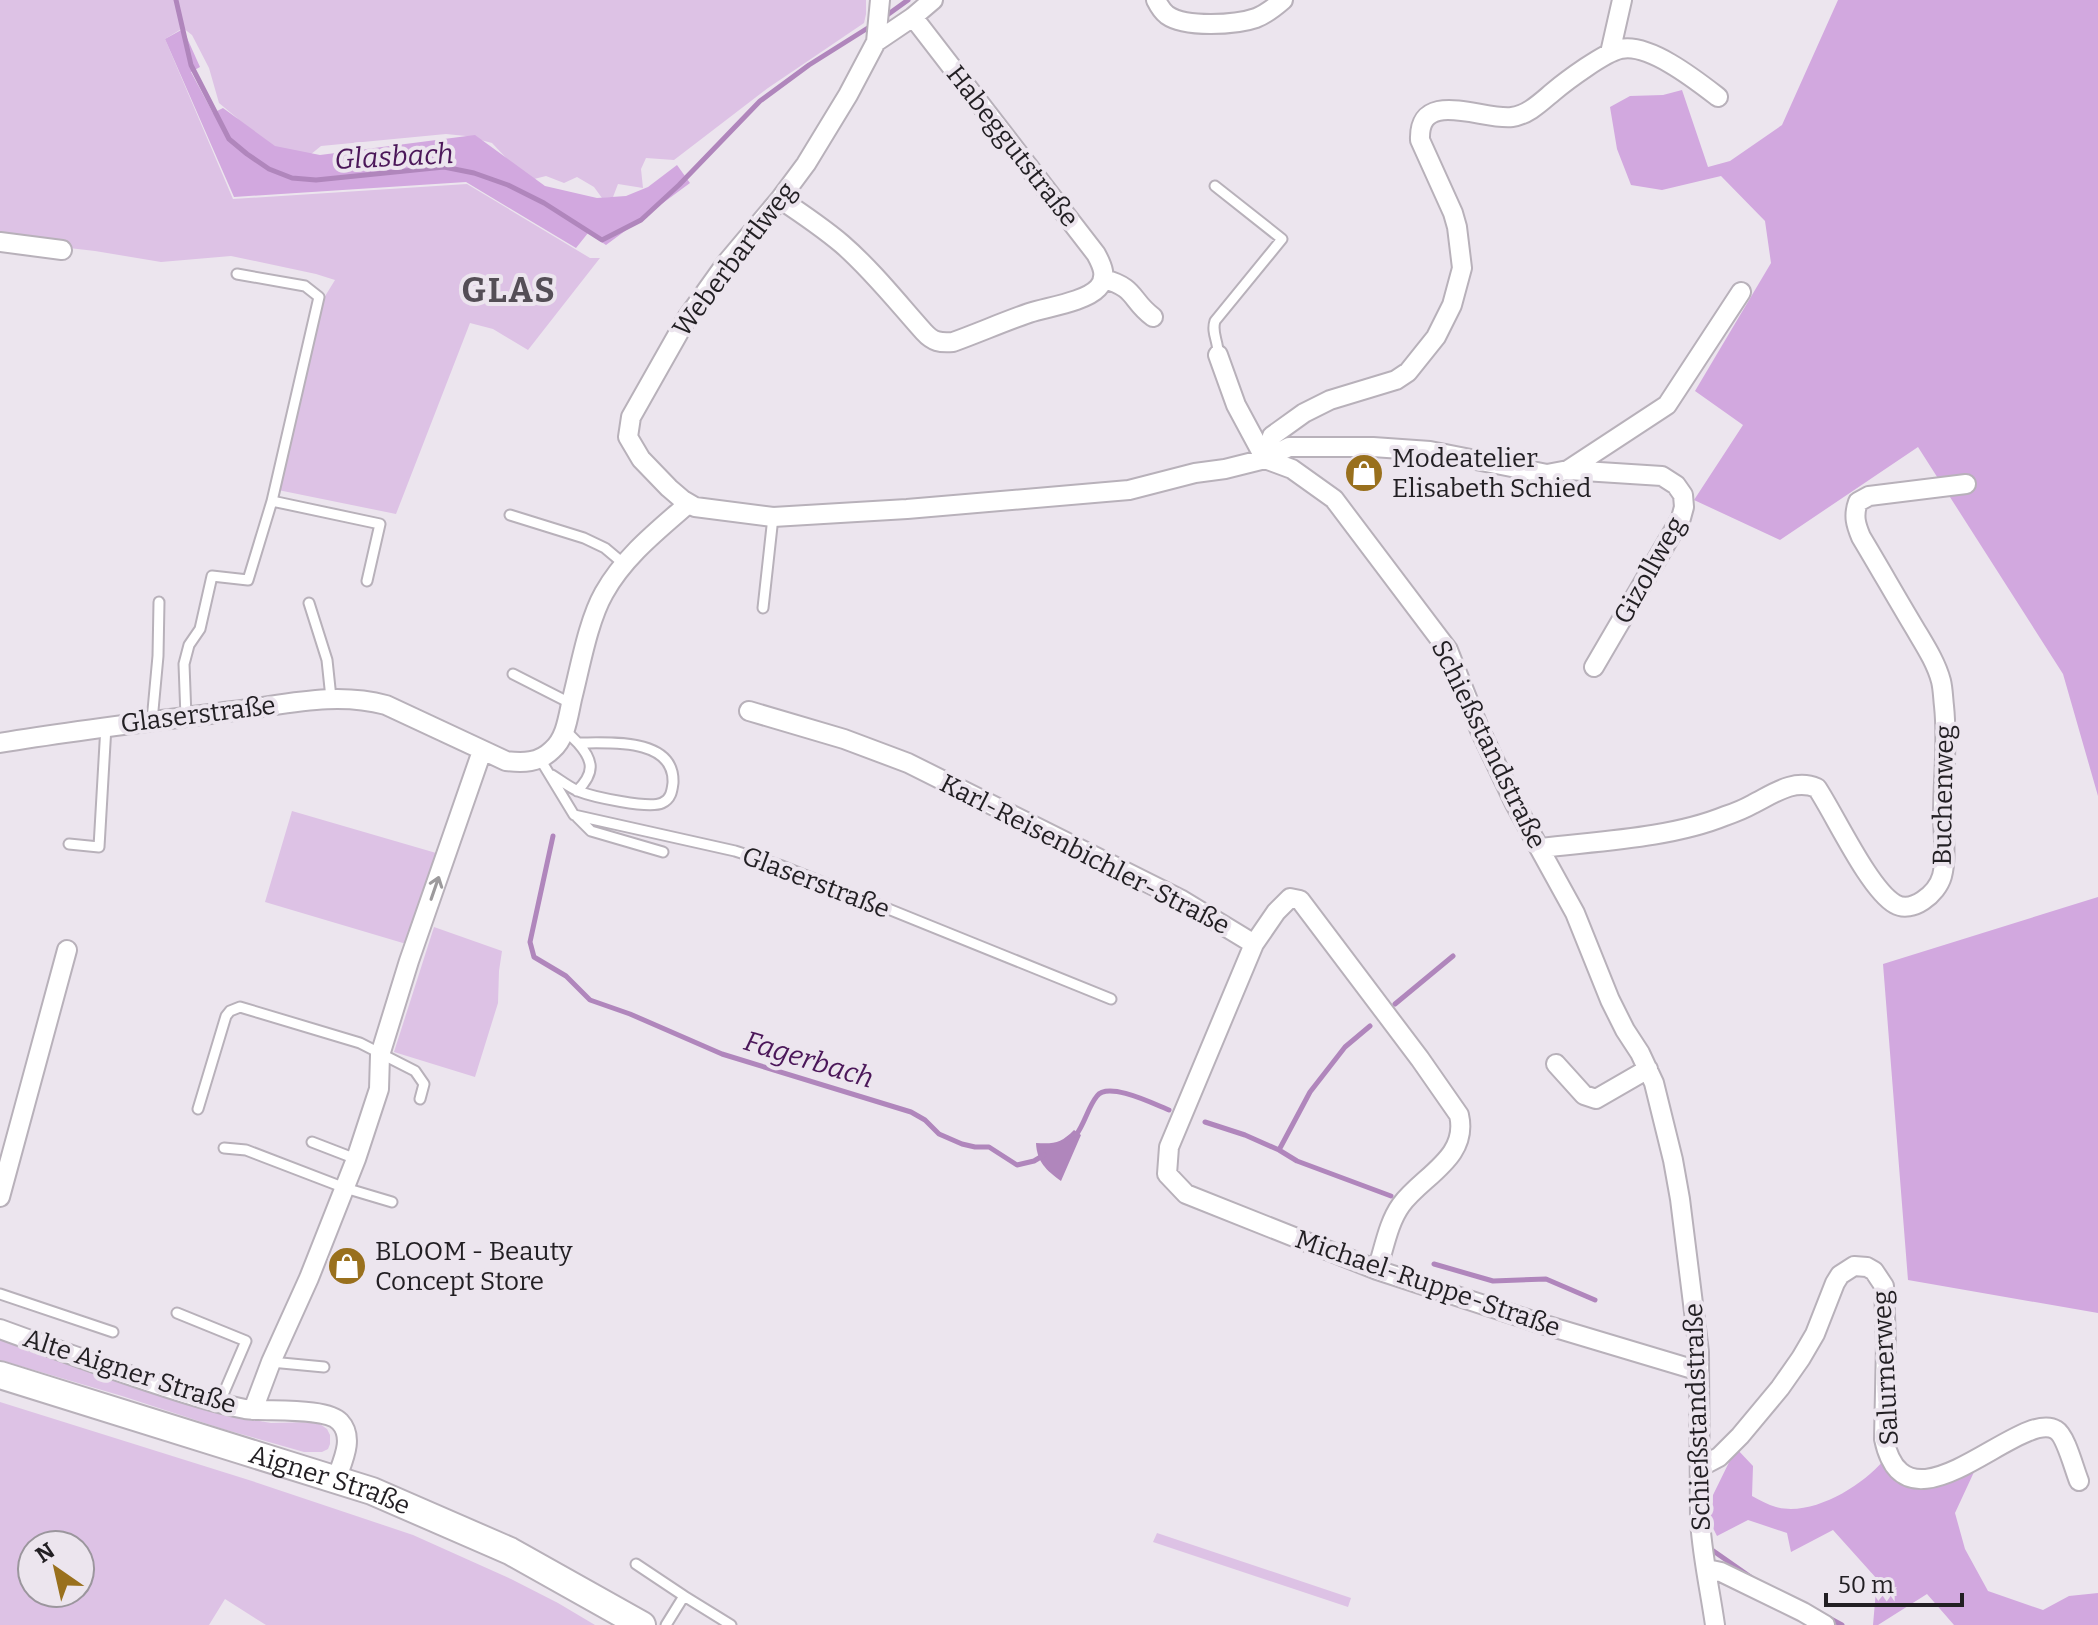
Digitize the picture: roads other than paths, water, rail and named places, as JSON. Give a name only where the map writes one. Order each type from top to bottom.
[{"type":"main road","name":"Aigner Straße","points":[[0,1375],[336,1480],[413,1508],[510,1551],[642,1625]]},
{"type":"street","points":[[876,42],[933,0]]},
{"type":"street","points":[[1156,0],[1168,16],[1181,22],[1216,23],[1256,18],[1283,0]]},
{"type":"street","points":[[1610,53],[1622,0]]},
{"type":"street","name":"Weberbartlweg","points":[[688,504],[654,474],[631,445],[628,437],[631,417],[687,318],[727,262],[806,164],[848,95],[876,42],[883,1]]},
{"type":"street","name":"Habeggutstraße","points":[[913,17],[1096,254],[1104,270],[1104,279]]},
{"type":"street","points":[[1265,459],[1272,436],[1291,420],[1330,400],[1377,387],[1408,372],[1436,337],[1452,305],[1461,277],[1461,251],[1453,213],[1421,144],[1420,131],[1426,118],[1449,110],[1503,118],[1522,115],[1610,53],[1629,48],[1642,50],[1675,68],[1718,97]]},
{"type":"street","points":[[780,199],[843,245],[932,340],[941,343],[953,342],[1084,296],[1097,289],[1104,279],[1128,289],[1153,317]]},
{"type":"street","points":[[0,242],[62,250]]},
{"type":"street","points":[[1568,470],[1667,405],[1741,292]]},
{"type":"street","points":[[1218,355],[1236,405],[1265,459]]},
{"type":"street","name":"Gizollweg","points":[[1265,459],[1289,447],[1373,447],[1430,451],[1547,474],[1568,470],[1662,476],[1676,485],[1683,495],[1681,518],[1594,667]]},
{"type":"street","points":[[545,766],[556,747],[572,737],[571,703],[600,599],[624,564],[688,504],[773,517],[856,514],[1129,490],[1265,459]]},
{"type":"street","name":"Schießstandstraße","points":[[1265,459],[1292,469],[1334,499],[1444,644],[1515,804],[1575,913],[1621,1023],[1648,1069],[1658,1094],[1680,1199],[1695,1313],[1702,1544],[1715,1625]]},
{"type":"street","name":"Buchenweg","points":[[1541,848],[1661,833],[1720,818],[1780,790],[1799,784],[1810,785],[1817,788],[1858,858],[1890,900],[1897,906],[1906,906],[1934,892],[1942,876],[1945,853],[1943,814],[1947,749],[1941,682],[1930,656],[1861,537],[1855,524],[1855,512],[1858,502],[1869,496],[1966,484]]},
{"type":"street","name":"Glaserstraße","points":[[0,743],[106,726],[331,698],[386,705],[506,761],[545,766]]},
{"type":"street","name":"Karl-Reisenbichler-Straße","points":[[749,711],[844,739],[908,763],[1180,899],[1254,944],[1283,904],[1290,898],[1300,900],[1456,1108],[1461,1124],[1456,1145],[1445,1163],[1401,1205],[1377,1270]]},
{"type":"street","points":[[253,1410],[356,1159],[379,1089],[380,1055],[409,961],[482,751]]},
{"type":"street","name":"Michael-Ruppe-Straße","points":[[1254,944],[1169,1147],[1167,1174],[1186,1194],[1377,1270],[1699,1371]]},
{"type":"street","points":[[0,1197],[67,950]]},
{"type":"street","points":[[1556,1064],[1584,1095],[1596,1099],[1648,1069]]},
{"type":"street","name":"Salurnerweg","points":[[1700,1467],[1719,1457],[1780,1388],[1815,1334],[1830,1292],[1840,1275],[1854,1266],[1862,1266],[1874,1271],[1884,1286],[1884,1439],[1887,1452],[1902,1474],[1913,1479],[1928,1478],[1984,1456],[2039,1428],[2050,1428],[2062,1437],[2079,1481]]},
{"type":"street","name":"Alte Aigner Straße","points":[[0,1329],[219,1404],[253,1410],[315,1413],[337,1419],[343,1425],[347,1440],[346,1453],[336,1480]]},
{"type":"street","points":[[1707,1569],[1721,1572],[1825,1625]]},
{"type":"lane","points":[[1215,186],[1282,239],[1215,321],[1213,331],[1219,347],[1218,355]]},
{"type":"lane","points":[[186,717],[184,664],[189,645],[200,629],[212,576],[248,580],[272,501],[319,297],[305,286],[237,274]]},
{"type":"lane","points":[[272,501],[380,524],[367,581]]},
{"type":"lane","points":[[510,515],[584,538],[605,548],[624,564]]},
{"type":"lane","points":[[763,608],[773,517]]},
{"type":"lane","points":[[152,721],[159,602]]},
{"type":"lane","points":[[309,603],[327,660],[331,698]]},
{"type":"lane","points":[[513,674],[571,703]]},
{"type":"lane","points":[[69,844],[99,847],[106,726]]},
{"type":"lane","points":[[545,766],[577,791],[651,806],[669,799],[673,777],[671,769],[657,751],[572,737]]},
{"type":"lane","points":[[572,737],[590,756],[591,769],[586,782],[577,791]]},
{"type":"lane","points":[[545,766],[574,815],[591,831],[663,852]]},
{"type":"lane","name":"Glaserstraße","points":[[574,815],[735,851],[782,866],[1111,999]]},
{"type":"lane","points":[[198,1109],[224,1022],[230,1011],[240,1007],[360,1043],[415,1071],[424,1084],[420,1099]]},
{"type":"lane","points":[[312,1142],[356,1159]]},
{"type":"lane","points":[[224,1148],[246,1150],[345,1188],[392,1202]]},
{"type":"lane","points":[[0,1294],[113,1332]]},
{"type":"lane","points":[[177,1313],[246,1341],[219,1404]]},
{"type":"lane","points":[[271,1362],[324,1367]]},
{"type":"lane","points":[[636,1564],[731,1625]]},
{"type":"lane","points":[[666,1625],[684,1596]]},
{"type":"waterway","name":"Glasbach","points":[[176,0],[191,65],[229,139],[269,169],[292,178],[316,180],[444,167],[474,173],[544,203],[602,240],[641,220],[760,101],[871,26]]},
{"type":"waterway","name":"Glasbach","points":[[883,18],[908,0]]},
{"type":"waterway","name":"Fagerbach","points":[[553,836],[530,942],[534,957],[566,976],[590,1000],[722,1054],[911,1112],[939,1134],[962,1144],[989,1147],[1017,1165],[1044,1155]]},
{"type":"waterway","name":"Fagerbach","points":[[1395,1004],[1453,956]]},
{"type":"waterway","name":"Fagerbach","points":[[1279,1150],[1310,1092],[1345,1047],[1370,1026]]},
{"type":"waterway","name":"Fagerbach","points":[[1076,1135],[1094,1100],[1103,1092],[1121,1092],[1169,1110]]},
{"type":"waterway","name":"Fagerbach","points":[[1205,1122],[1245,1135],[1297,1161],[1391,1196]]},
{"type":"waterway","name":"Fagerbach","points":[[1434,1264],[1493,1281],[1546,1279],[1595,1300]]},
{"type":"waterway","name":"Fagerbach","points":[[1712,1550],[1752,1578]]},
{"type":"waterway","name":"Fagerbach","points":[[1829,1618],[1842,1625]]},
{"type":"place","name":"Modeatelier Elisabeth Schied","points":[[1364,473]]},
{"type":"place","name":"BLOOM - Beauty Concept Store","points":[[347,1266]]},
{"type":"district","name":"GLAS","points":[[509,290]]}]
